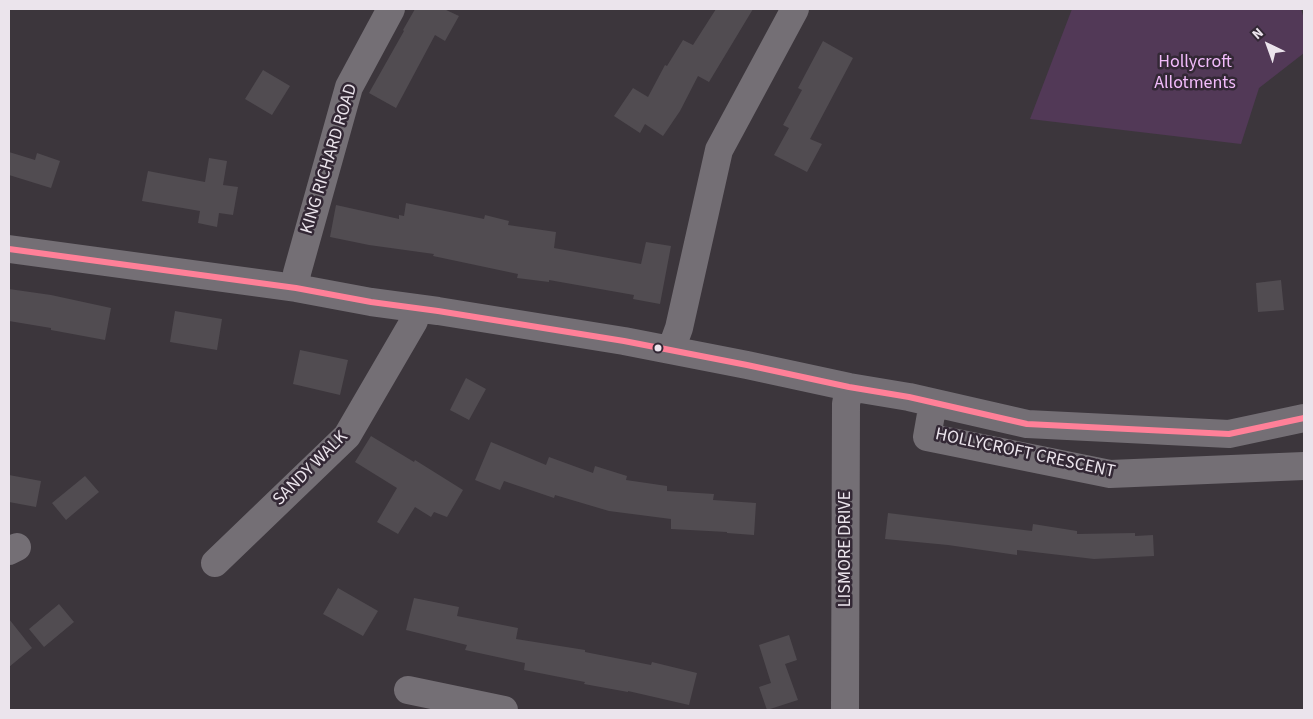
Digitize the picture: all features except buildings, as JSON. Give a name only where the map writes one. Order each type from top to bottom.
[{"type":"street","name":"KING RICHARD ROAD","points":[[296,288],[297,273],[349,88],[391,9]]},
{"type":"street","points":[[671,350],[679,328],[718,150],[795,9]]},
{"type":"street","points":[[9,249],[296,288],[671,350],[849,387],[933,402],[1027,424],[1229,434],[1304,418]]},
{"type":"street","name":"SANDY WALK","points":[[214,563],[347,436],[414,321],[415,308]]},
{"type":"street","name":"LISMORE DRIVE","points":[[845,710],[846,404],[849,387]]},
{"type":"street","name":"HOLLYCROFT CRESCENT","points":[[933,402],[927,437],[1110,474],[1304,466]]},
{"type":"street","points":[[408,690],[504,710]]},
{"type":"green space","name":"Hollycroft Allotments","points":[[1072,9],[1301,9],[1304,19],[1304,53],[1259,88],[1241,144],[1030,119]]},
{"type":"transit line","points":[[9,249],[296,288],[371,302],[624,341],[849,387],[909,397],[1027,424],[1229,434],[1304,418]]}]
